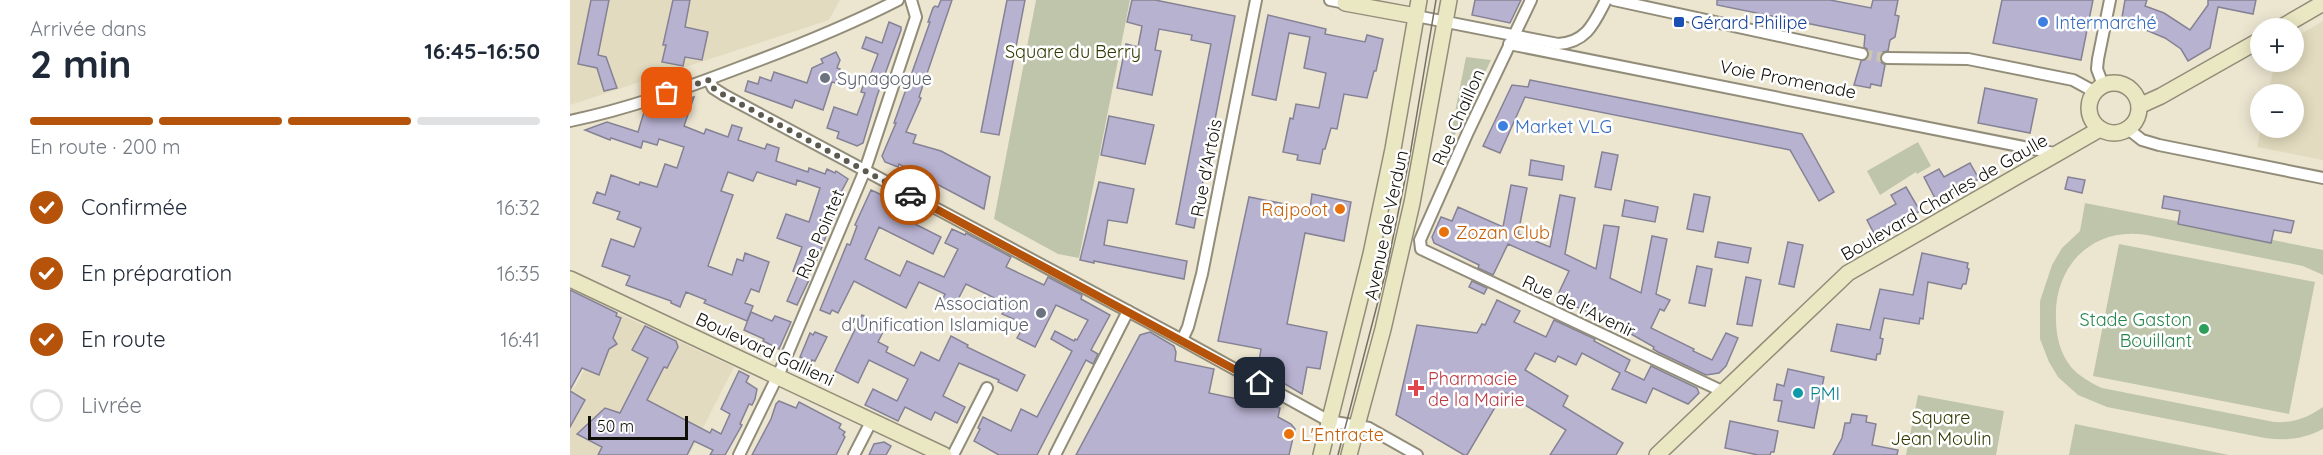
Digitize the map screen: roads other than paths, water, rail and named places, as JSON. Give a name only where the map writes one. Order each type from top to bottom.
[{"type":"main road","name":"Avenue de Verdun","points":[[1320,455],[1371,254],[1393,149],[1419,0]]},
{"type":"main road","name":"Avenue de Verdun","points":[[1349,455],[1383,329],[1412,203],[1449,0]]},
{"type":"main road","name":"Voie Promenade","points":[[1337,1],[1416,16]]},
{"type":"main road","points":[[2297,18],[2323,3]]},
{"type":"main road","points":[[2139,106],[2250,46]]},
{"type":"main road","points":[[2117,83],[2130,88],[2138,99],[2139,106],[2137,119],[2128,129],[2116,133],[2100,129],[2089,112],[2090,100],[2099,89],[2117,83]]},
{"type":"main road","name":"Boulevard Charles de Gaulle","points":[[1658,455],[1848,273],[2100,129]]},
{"type":"main road","name":"Boulevard Gallieni","points":[[570,279],[944,455]]},
{"type":"street","points":[[570,121],[709,80],[809,42],[898,0]]},
{"type":"street","name":"Rue Pointet","points":[[739,455],[777,376],[865,170],[916,17],[910,0]]},
{"type":"street","name":"Rue d'Artois","points":[[1182,340],[1188,327],[1202,274],[1256,0]]},
{"type":"street","name":"Rue Chaillon","points":[[1421,249],[1420,240],[1531,0]]},
{"type":"street","points":[[1512,40],[1558,44],[1576,40],[1592,28],[1606,0]]},
{"type":"street","points":[[1614,0],[1862,54]]},
{"type":"street","points":[[1887,58],[1968,59],[2073,80],[2099,89],[2098,58],[2110,0]]},
{"type":"street","name":"Voie Promenade","points":[[1416,16],[1512,40],[2059,154]]},
{"type":"street","points":[[709,80],[713,88],[724,95],[1329,421],[1369,428],[1417,455]]},
{"type":"street","points":[[2128,129],[2142,140],[2159,145],[2323,178]]},
{"type":"street","name":"Rue de l'Avenir","points":[[1421,249],[1724,392]]},
{"type":"street","points":[[1055,455],[1128,311]]},
{"type":"street","points":[[953,455],[987,388]]},
{"type":"street","points":[[854,455],[872,420]]},
{"type":"tunnel","points":[[1862,54],[1887,58]]},
{"type":"tram line","points":[[1338,455],[1387,267],[1410,155],[1436,0]]},
{"type":"place","name":"Gérard Philipe","points":[[1679,22]]},
{"type":"place","name":"Intermarché","points":[[2043,22]]},
{"type":"place","name":"Synagogue","points":[[825,78]]},
{"type":"place","name":"Market VLG","points":[[1503,126]]},
{"type":"place","name":"Rajpoot","points":[[1340,209]]},
{"type":"place","name":"Zozan Club","points":[[1444,232]]},
{"type":"place","name":"Association d'Unification Islamique","points":[[1041,313]]},
{"type":"place","name":"Stade Gaston Bouillant","points":[[2204,329]]},
{"type":"place","name":"Pharmacie de la Mairie","points":[[1416,388]]},
{"type":"place","name":"PMI","points":[[1798,393]]},
{"type":"place","name":"L'Entracte","points":[[1289,434]]},
{"type":"park label","name":"Square du Berry","points":[[1073,51]]},
{"type":"park label","name":"Square Jean Moulin","points":[[1941,427]]}]
